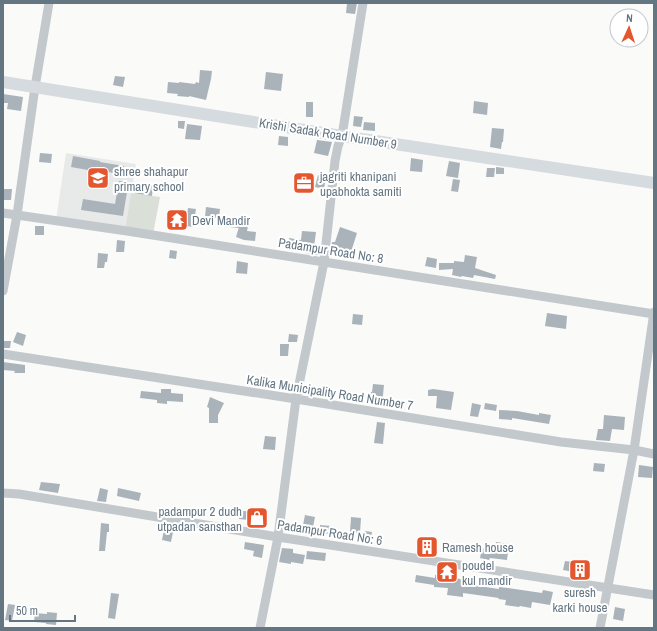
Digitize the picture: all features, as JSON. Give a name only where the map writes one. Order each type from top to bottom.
[{"type":"street","points":[[3,291],[17,215],[49,3]]},
{"type":"street","points":[[260,628],[278,537],[296,399],[324,262],[335,161],[342,136],[363,3]]},
{"type":"street","name":"Krishi Sadak Road Number 9","points":[[3,82],[342,136],[654,183]]},
{"type":"street","name":"Padampur Road No: 8","points":[[3,213],[127,231],[654,314]]},
{"type":"street","points":[[600,628],[634,450],[654,314]]},
{"type":"street","name":"Kalika Municipality Road Number 7","points":[[3,354],[561,442],[634,450],[654,454]]},
{"type":"street","name":"Padampur Road No: 6","points":[[3,493],[19,494],[447,564],[654,595]]},
{"type":"shaded area","name":"shree shahapur primary school","points":[[66,153],[136,164],[125,230],[56,220]]},
{"type":"shaded area","points":[[131,193],[160,197],[153,234],[125,230]]},
{"type":"building","points":[[347,3],[357,3],[355,14],[346,13]]},
{"type":"building","points":[[200,70],[212,71],[206,100],[167,93],[168,82],[199,83]]},
{"type":"building","points":[[266,72],[283,74],[281,91],[264,89]]},
{"type":"building","points":[[115,76],[125,77],[123,87],[113,85]]},
{"type":"building","points":[[3,94],[23,97],[21,111],[7,109],[8,103],[3,103]]},
{"type":"building","points":[[474,101],[488,103],[487,115],[473,113]]},
{"type":"building","points":[[306,102],[313,102],[313,117],[306,117]]},
{"type":"building","points":[[354,116],[363,117],[361,127],[353,126]]},
{"type":"building","points":[[178,121],[185,121],[184,129],[178,128]]},
{"type":"building","points":[[364,122],[375,123],[375,131],[363,130]]},
{"type":"building","points":[[187,124],[202,126],[200,140],[185,139]]},
{"type":"building","points":[[492,128],[504,129],[501,149],[490,147]]},
{"type":"building","points":[[279,136],[288,137],[288,146],[278,145]]},
{"type":"building","points":[[317,140],[332,142],[328,156],[314,153]]},
{"type":"building","points":[[40,153],[52,154],[51,163],[39,162]]},
{"type":"building","points":[[73,156],[124,166],[123,175],[99,170],[99,172],[71,167]]},
{"type":"building","points":[[411,158],[423,160],[422,172],[410,171]]},
{"type":"building","points":[[449,161],[460,163],[458,178],[446,176]]},
{"type":"building","points":[[496,167],[504,168],[504,174],[496,174]]},
{"type":"building","points":[[487,168],[495,168],[494,177],[486,177]]},
{"type":"building","points":[[318,175],[326,177],[324,189],[315,187]]},
{"type":"building","points":[[453,179],[460,180],[458,192],[451,191]]},
{"type":"building","points":[[119,181],[153,185],[152,196],[127,192],[123,216],[81,210],[83,199],[115,204]]},
{"type":"building","points":[[4,189],[12,189],[11,200],[3,200]]},
{"type":"building","points":[[206,207],[220,209],[219,218],[205,217]]},
{"type":"building","points":[[188,208],[196,209],[193,227],[181,225],[180,227],[172,226],[174,214],[187,216]]},
{"type":"building","points":[[221,218],[241,220],[240,224],[248,226],[247,231],[256,232],[255,241],[244,240],[236,237],[239,228],[220,226]]},
{"type":"building","points":[[35,226],[44,226],[44,235],[35,235]]},
{"type":"building","points":[[340,227],[357,233],[351,252],[331,250],[332,242],[335,242]]},
{"type":"building","points":[[302,231],[316,232],[314,247],[320,248],[319,255],[305,253],[305,248],[288,246],[289,238],[301,240]]},
{"type":"building","points":[[117,240],[125,241],[124,252],[116,252]]},
{"type":"building","points":[[170,250],[177,251],[176,259],[169,258]]},
{"type":"building","points":[[98,253],[108,254],[107,262],[105,262],[104,268],[97,268]]},
{"type":"building","points":[[465,255],[477,257],[475,268],[496,275],[495,279],[474,275],[473,278],[461,277],[452,275],[453,269],[439,270],[439,263],[454,263],[454,261],[464,262]]},
{"type":"building","points":[[427,257],[437,259],[436,268],[425,266]]},
{"type":"building","points":[[237,261],[248,263],[247,274],[236,273]]},
{"type":"building","points":[[547,313],[567,316],[566,329],[545,326]]},
{"type":"building","points":[[353,314],[363,315],[362,325],[352,324]]},
{"type":"building","points":[[17,332],[26,335],[23,346],[13,342]]},
{"type":"building","points":[[289,334],[298,335],[297,342],[288,342]]},
{"type":"building","points":[[4,341],[11,341],[10,348],[3,348]]},
{"type":"building","points":[[280,344],[289,344],[288,356],[280,356]]},
{"type":"building","points":[[3,362],[25,365],[25,373],[14,373],[15,371],[3,370]]},
{"type":"building","points":[[373,384],[384,385],[382,405],[369,404]]},
{"type":"building","points":[[161,389],[171,389],[171,393],[183,394],[183,402],[167,401],[167,404],[157,403],[157,400],[140,398],[141,391],[161,393]]},
{"type":"building","points":[[433,389],[454,392],[451,410],[436,408],[437,396],[428,396],[428,390]]},
{"type":"building","points":[[210,397],[224,403],[218,415],[218,423],[209,423],[209,408],[207,407]]},
{"type":"building","points":[[472,403],[481,405],[478,417],[470,416]]},
{"type":"building","points":[[485,403],[497,405],[496,411],[484,409]]},
{"type":"building","points":[[499,410],[551,415],[549,424],[512,418],[512,420],[499,419]]},
{"type":"building","points":[[604,415],[625,417],[624,430],[612,429],[610,441],[596,440],[598,429],[603,429]]},
{"type":"building","points":[[377,422],[385,423],[383,444],[374,443]]},
{"type":"building","points":[[265,436],[276,437],[275,450],[263,449]]},
{"type":"building","points":[[594,463],[605,464],[604,472],[593,471]]},
{"type":"building","points":[[639,465],[653,467],[652,478],[638,477]]},
{"type":"building","points":[[41,482],[60,484],[58,493],[39,490]]},
{"type":"building","points":[[100,488],[108,490],[106,502],[97,501]]},
{"type":"building","points":[[118,488],[141,493],[139,501],[117,496]]},
{"type":"building","points":[[228,508],[251,512],[251,510],[265,512],[262,526],[248,523],[249,520],[226,516]]},
{"type":"building","points":[[305,515],[315,517],[313,527],[303,525]]},
{"type":"building","points":[[351,517],[361,518],[360,533],[350,532]]},
{"type":"building","points":[[101,523],[109,524],[105,551],[99,551]]},
{"type":"building","points":[[320,525],[331,526],[330,534],[320,533]]},
{"type":"building","points":[[164,530],[173,532],[171,542],[162,540]]},
{"type":"building","points":[[365,531],[372,532],[370,542],[363,541]]},
{"type":"building","name":"Ramesh house","points":[[418,540],[436,542],[435,553],[417,552]]},
{"type":"building","points":[[245,542],[264,545],[262,558],[253,556],[254,551],[244,549]]},
{"type":"building","points":[[496,542],[509,544],[507,560],[490,558],[489,560],[480,558],[482,548],[495,550]]},
{"type":"building","points":[[282,548],[293,549],[293,553],[305,555],[303,564],[279,562]]},
{"type":"building","points":[[307,551],[326,553],[325,561],[306,559]]},
{"type":"building","points":[[565,561],[587,566],[585,576],[563,570]]},
{"type":"building","points":[[416,575],[435,578],[435,575],[445,576],[465,580],[465,584],[499,589],[499,587],[542,593],[543,590],[553,592],[550,605],[532,602],[531,608],[519,607],[505,605],[506,600],[498,599],[499,598],[463,593],[463,597],[447,595],[448,588],[434,587],[434,585],[415,582]]},
{"type":"building","points":[[111,593],[119,594],[115,619],[108,618]]},
{"type":"building","points":[[8,604],[15,605],[12,621],[5,620]]},
{"type":"building","points":[[615,607],[625,609],[623,621],[613,619]]},
{"type":"building","points":[[47,612],[57,613],[56,625],[34,622],[35,613],[47,614]]},
{"type":"place","name":"shree shahapur primary school","points":[[98,178]]},
{"type":"place","name":"jagriti khanipani upabhokta samiti","points":[[304,183]]},
{"type":"place","name":"Devi Mandir","points":[[177,220]]},
{"type":"place","name":"padampur 2 dudh utpadan sansthan","points":[[257,518]]},
{"type":"place","name":"Ramesh house","points":[[427,547]]},
{"type":"place","name":"suresh karki house","points":[[580,570]]},
{"type":"place","name":"poudel kul mandir","points":[[447,572]]}]
